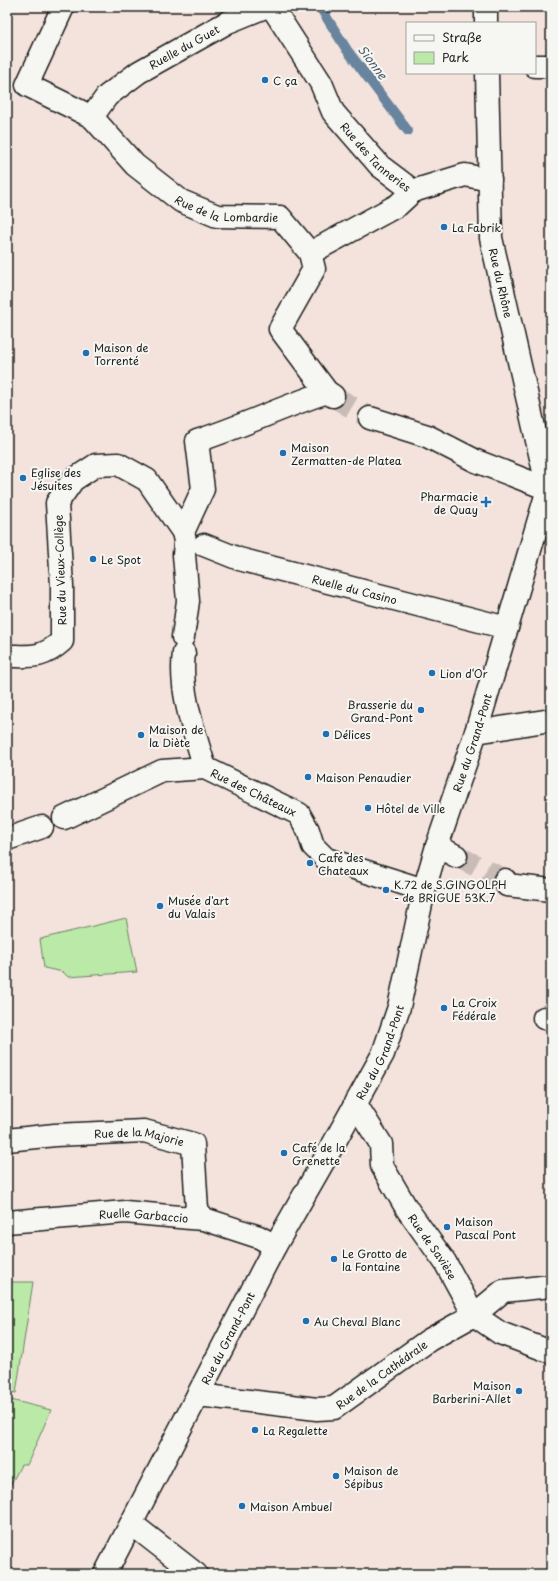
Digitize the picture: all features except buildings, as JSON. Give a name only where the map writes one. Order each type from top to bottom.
[{"type":"street","name":"Rue de la Lombardie","points":[[63,7],[27,85],[92,118],[135,166],[181,201],[217,216],[280,217],[310,253]]},
{"type":"street","name":"Ruelle du Guet","points":[[92,118],[107,96],[139,72],[228,22],[265,7]]},
{"type":"street","name":"Rue des Tanneries","points":[[272,7],[322,82],[327,99],[334,112],[380,166],[413,191],[398,205],[310,253]]},
{"type":"street","points":[[486,7],[486,22]]},
{"type":"street","points":[[536,66],[551,66]]},
{"type":"street","name":"Rue du Rhône","points":[[487,74],[491,238],[550,488]]},
{"type":"street","points":[[413,191],[466,175],[490,180]]},
{"type":"street","points":[[205,768],[190,718],[182,668],[188,601],[184,555],[193,540],[203,489],[197,442],[268,415],[287,405],[330,394],[280,329],[314,269],[310,253]]},
{"type":"street","points":[[370,418],[427,436],[476,461],[550,488]]},
{"type":"street","name":"Rue du Vieux-Collège","points":[[7,656],[40,656],[52,650],[62,641],[62,586],[57,503],[73,480],[96,465],[118,464],[147,480],[193,540]]},
{"type":"street","name":"Rue du Grand-Pont","points":[[105,1574],[275,1246],[383,1054],[399,1006],[424,890],[437,846],[476,732],[550,488]]},
{"type":"street","name":"Ruelle du Casino","points":[[193,540],[240,559],[507,628]]},
{"type":"street","points":[[476,732],[551,720]]},
{"type":"street","name":"Rue des Châteaux","points":[[64,818],[162,771],[205,768],[299,814],[308,830],[313,846],[326,858],[424,890]]},
{"type":"street","points":[[7,839],[42,827]]},
{"type":"street","points":[[437,846],[456,856]]},
{"type":"street","points":[[505,880],[507,885],[551,890]]},
{"type":"street","name":"Rue de Savièse","points":[[355,1103],[381,1144],[382,1166],[407,1209],[445,1262],[474,1316],[500,1333],[551,1352]]},
{"type":"street","name":"Rue de la Majorie","points":[[7,1140],[55,1135],[144,1131],[193,1144],[197,1210],[204,1219]]},
{"type":"street","name":"Ruelle Garbaccio","points":[[7,1222],[125,1212],[204,1219],[259,1237],[275,1246]]},
{"type":"street","name":"Rue de la Cathédrale","points":[[198,1395],[316,1409],[334,1408],[429,1340],[474,1316],[503,1291],[551,1286]]},
{"type":"street","points":[[132,1524],[196,1574]]},
{"type":"green space","points":[[126,918],[137,972],[68,977],[63,972],[44,968],[40,939]]},
{"type":"green space","points":[[7,1282],[33,1282],[16,1393],[7,1391]]},
{"type":"green space","points":[[7,1399],[51,1410],[27,1465],[21,1465],[7,1492]]},
{"type":"waterway","name":"Sionne","points":[[320,7],[347,50],[408,131]]},
{"type":"tunnel","points":[[333,396],[370,418]]},
{"type":"tunnel","points":[[456,856],[505,880]]},
{"type":"place","name":"C ça","points":[[265,80]]},
{"type":"place","name":"La Fabrik","points":[[444,227]]},
{"type":"place","name":"Maison de Torrenté","points":[[86,353]]},
{"type":"place","name":"Maison Zermatten-de Platea","points":[[283,453]]},
{"type":"place","name":"Eglise des Jésuites","points":[[23,478]]},
{"type":"place","name":"Pharmacie de Quay","points":[[486,502]]},
{"type":"place","name":"Le Spot","points":[[93,559]]},
{"type":"place","name":"Lion d‘Or","points":[[432,673]]},
{"type":"place","name":"Brasserie du Grand-Pont","points":[[421,710]]},
{"type":"place","name":"Délices","points":[[326,734]]},
{"type":"place","name":"Maison de la Diète","points":[[141,735]]},
{"type":"place","name":"Maison Penaudier","points":[[308,777]]},
{"type":"place","name":"Hôtel de Ville","points":[[368,808]]},
{"type":"place","name":"Café des Chateaux","points":[[310,863]]},
{"type":"place","name":"K.72 de S.GINGOLPH - de BRIGUE 53K.7","points":[[386,890]]},
{"type":"place","name":"Musée d'art du Valais","points":[[160,906]]},
{"type":"place","name":"La Croix Fédérale","points":[[444,1008]]},
{"type":"place","name":"Café de la Grenette","points":[[284,1153]]},
{"type":"place","name":"Maison Pascal Pont","points":[[447,1227]]},
{"type":"place","name":"Le Grotto de la Fontaine","points":[[334,1259]]},
{"type":"place","name":"Au Cheval Blanc","points":[[306,1321]]},
{"type":"place","name":"Maison Barberini-Allet","points":[[519,1391]]},
{"type":"place","name":"La Regalette","points":[[255,1430]]},
{"type":"place","name":"Maison de Sépibus","points":[[336,1476]]},
{"type":"place","name":"Maison Ambuel","points":[[242,1506]]}]
